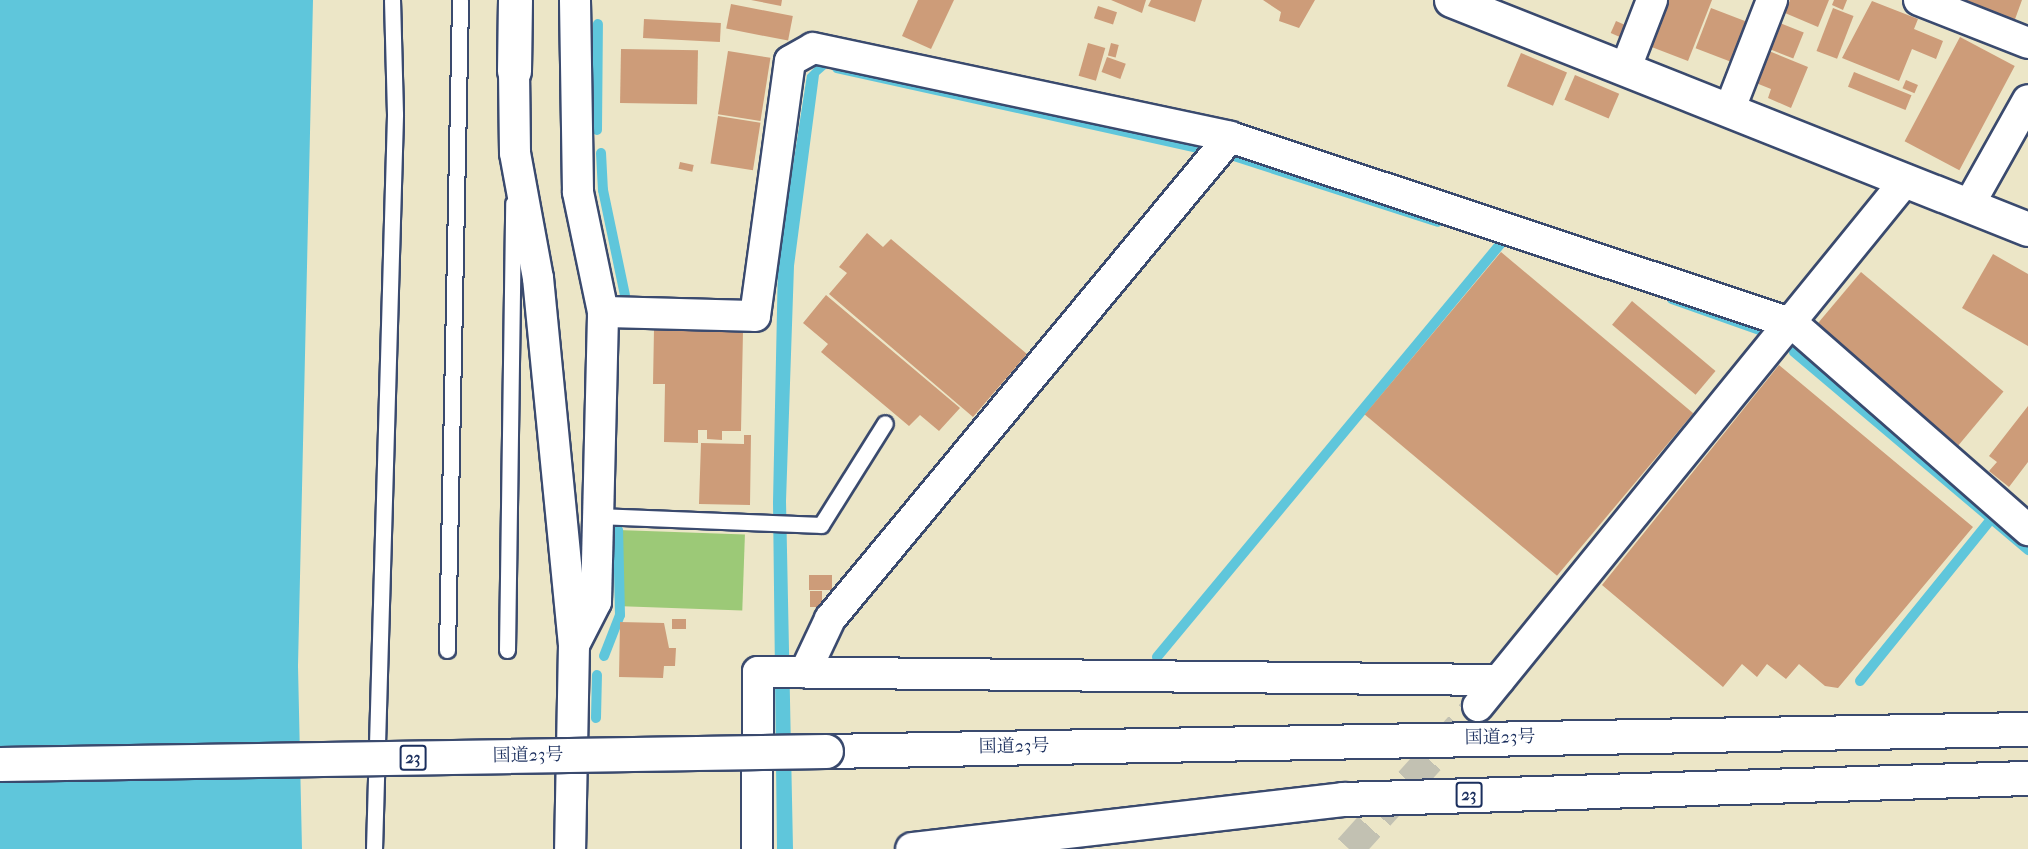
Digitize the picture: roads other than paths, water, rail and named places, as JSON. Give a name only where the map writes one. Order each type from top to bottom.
[{"type":"main road","points":[[514,70],[515,0]]},
{"type":"main road","points":[[1451,0],[2028,230]]},
{"type":"main road","name":"国道23号","points":[[0,764],[2028,729]]},
{"type":"main road","name":"23","points":[[912,849],[1342,799],[2028,778]]},
{"type":"street","points":[[574,645],[596,602],[603,312],[578,192],[575,0]]},
{"type":"street","points":[[1625,70],[1652,0]]},
{"type":"street","points":[[1729,111],[1772,0]]},
{"type":"street","points":[[1919,0],[2028,43]]},
{"type":"street","points":[[603,312],[755,316],[790,61],[813,48],[1221,148],[1793,324],[2028,530]]},
{"type":"street","points":[[514,70],[515,153],[538,278],[574,645],[570,849]]},
{"type":"street","points":[[1969,205],[2028,100]]},
{"type":"street","points":[[801,672],[830,619],[1221,148]]},
{"type":"street","points":[[1478,706],[1793,324],[1906,180]]},
{"type":"street","points":[[757,849],[758,672],[1499,680]]},
{"type":"lane","points":[[374,849],[395,114],[392,0]]},
{"type":"lane","points":[[447,650],[460,0]]},
{"type":"lane","points":[[507,650],[515,153]]},
{"type":"lane","points":[[598,516],[821,525],[885,423]]},
{"type":"water","points":[[0,0],[313,0],[298,666],[302,849],[0,849]]},
{"type":"water","points":[[819,63],[828,67],[819,75],[794,266],[786,501],[793,849],[777,849],[773,502],[778,262],[807,75]]},
{"type":"waterway","points":[[597,130],[598,24]]},
{"type":"waterway","points":[[837,68],[1234,156],[1438,222]]},
{"type":"waterway","points":[[601,153],[603,190],[625,295]]},
{"type":"waterway","points":[[1157,657],[1502,242]]},
{"type":"waterway","points":[[1672,299],[1765,332]]},
{"type":"waterway","points":[[1794,352],[2028,550]]},
{"type":"waterway","points":[[1860,681],[1991,519]]},
{"type":"waterway","points":[[604,656],[620,615],[618,530]]},
{"type":"waterway","points":[[596,718],[597,675]]},
{"type":"tunnel","points":[[1349,849],[1478,706]]}]
